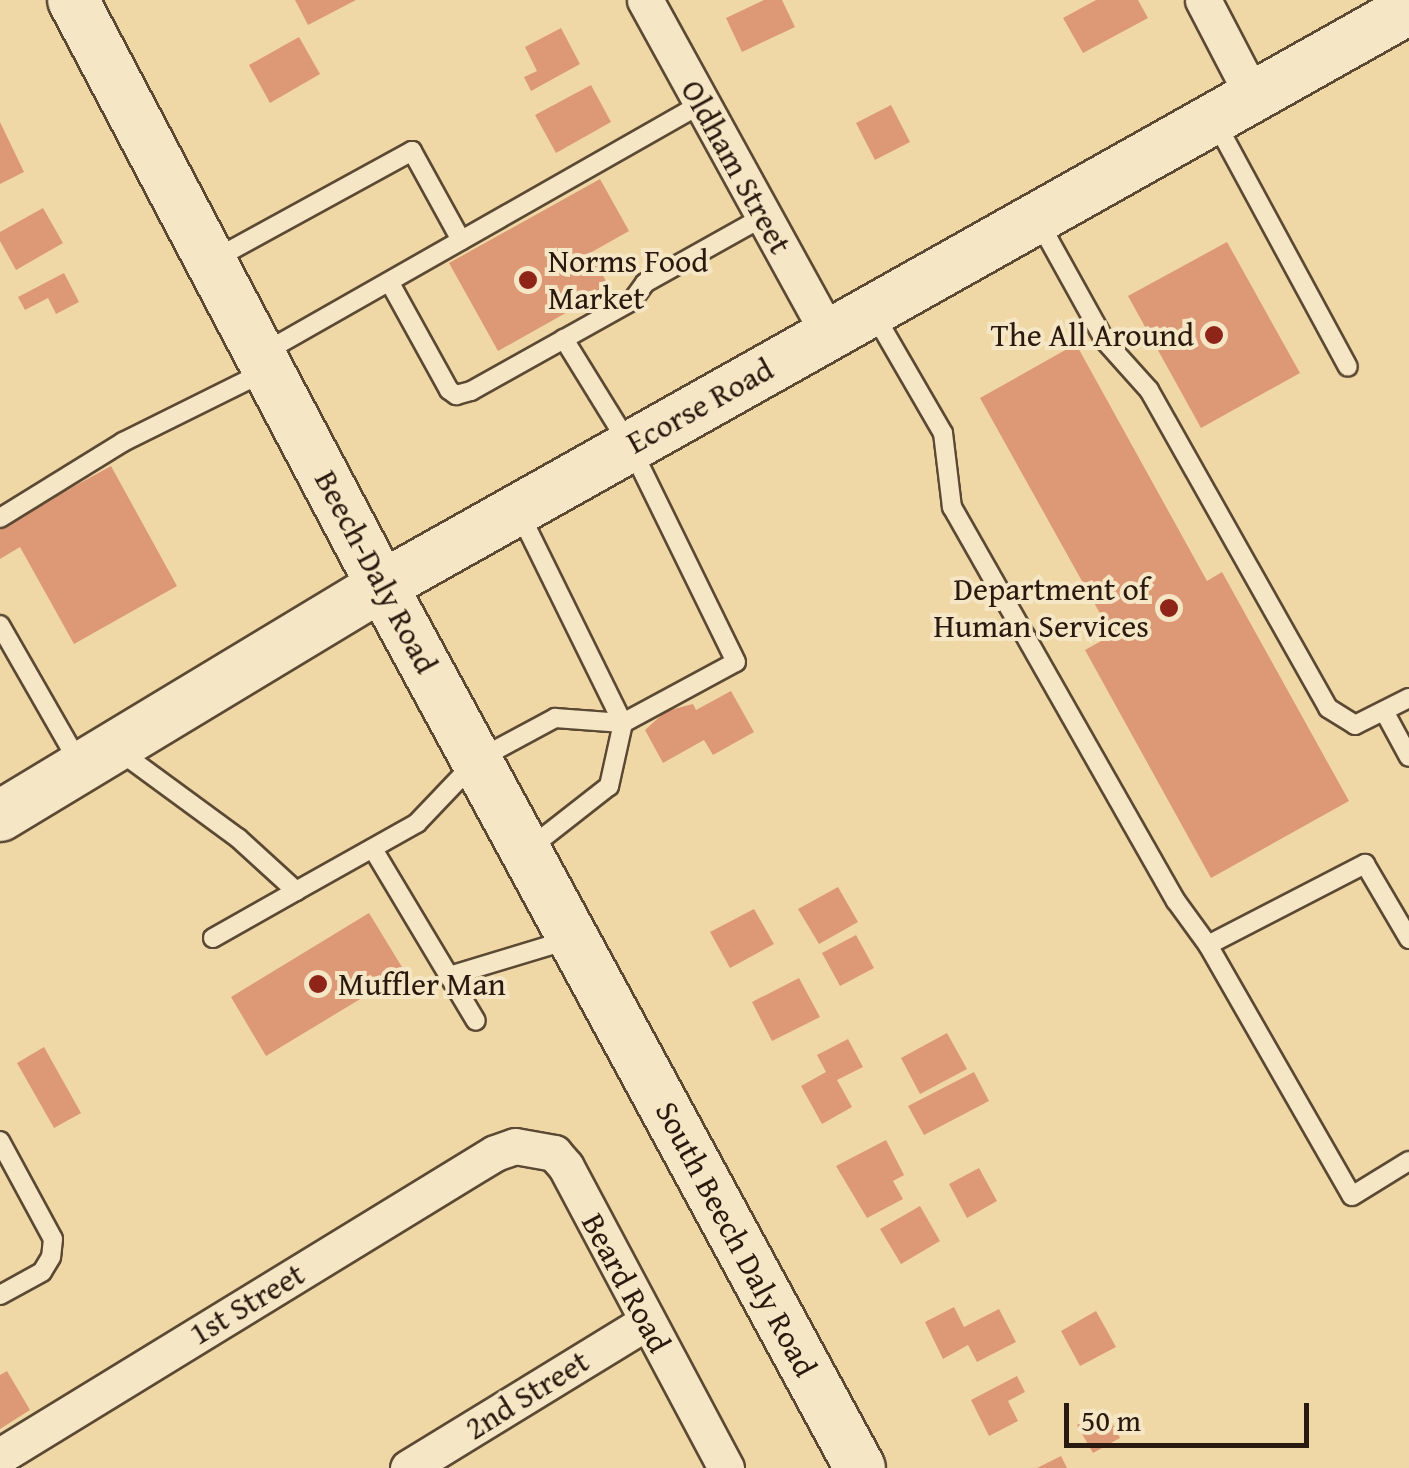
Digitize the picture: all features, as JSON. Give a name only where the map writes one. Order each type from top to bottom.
[{"type":"street","name":"Beech-Daly Road","points":[[73,0],[382,586],[612,1009]]},
{"type":"street","name":"Oldham Street","points":[[646,0],[828,334]]},
{"type":"street","points":[[1203,0],[1233,107]]},
{"type":"street","name":"Ecorse Road","points":[[0,816],[382,586],[1409,9]]},
{"type":"street","name":"South Beech Daly Road","points":[[612,1009],[860,1468]]},
{"type":"street","name":"Beard Road","points":[[495,1153],[515,1146],[536,1147],[554,1153],[566,1167],[726,1468]]},
{"type":"street","name":"1st Street","points":[[0,1456],[495,1153]]},
{"type":"street","name":"2nd Street","points":[[408,1468],[646,1322]]},
{"type":"lane","points":[[0,518],[461,240],[701,104]]},
{"type":"lane","points":[[1233,107],[1348,368]]},
{"type":"lane","points":[[212,260],[412,152],[461,240]]},
{"type":"lane","points":[[390,283],[449,390],[456,394],[471,391],[632,301],[645,283],[762,216]]},
{"type":"lane","points":[[1036,217],[1105,341],[1149,390],[1328,708],[1356,725],[1409,698]]},
{"type":"lane","points":[[872,310],[943,433],[952,507],[1176,901],[1208,945],[1352,1196],[1409,1161]]},
{"type":"lane","points":[[213,938],[417,823],[476,760],[555,718],[623,723],[736,662],[630,446],[564,339]]},
{"type":"lane","points":[[518,509],[623,723],[609,786],[526,851]]},
{"type":"lane","points":[[0,624],[98,757],[238,838],[296,891]]},
{"type":"lane","points":[[1384,711],[1409,756]]},
{"type":"lane","points":[[373,849],[476,1020]]},
{"type":"lane","points":[[1208,945],[1365,864],[1409,939]]},
{"type":"lane","points":[[449,976],[573,938]]},
{"type":"lane","points":[[0,1141],[53,1239],[52,1257],[42,1272],[0,1295]]},
{"type":"building","points":[[295,0],[356,0],[308,25]]},
{"type":"building","points":[[764,0],[782,0],[795,27],[742,52],[726,18]]},
{"type":"building","points":[[1096,0],[1138,0],[1148,18],[1083,53],[1063,18]]},
{"type":"building","points":[[561,28],[580,64],[531,91],[524,77],[537,71],[525,47]]},
{"type":"building","points":[[299,37],[320,74],[270,103],[249,65]]},
{"type":"building","points":[[591,85],[611,122],[556,153],[535,115]]},
{"type":"building","points":[[891,105],[910,142],[875,160],[856,123]]},
{"type":"building","points":[[0,122],[24,172],[0,184]]},
{"type":"building","points":[[600,179],[629,231],[590,253],[610,288],[498,351],[449,263]]},
{"type":"building","points":[[43,208],[63,243],[16,270],[0,241],[0,232]]},
{"type":"building","name":"The All Around","points":[[1227,242],[1300,373],[1201,428],[1128,296]]},
{"type":"building","points":[[64,273],[79,302],[56,314],[48,298],[25,310],[18,297]]},
{"type":"building","name":"Department of Human Services","points":[[1076,344],[1207,581],[1222,572],[1349,801],[1211,878],[1085,650],[1112,635],[980,398]]},
{"type":"building","points":[[111,466],[177,586],[74,644],[20,547],[0,559],[0,527]]},
{"type":"building","points":[[731,691],[754,732],[713,755],[704,740],[663,763],[645,730],[666,711],[693,704],[696,710]]},
{"type":"building","points":[[838,887],[858,922],[819,944],[798,909]]},
{"type":"building","points":[[754,909],[774,944],[730,968],[710,932]]},
{"type":"building","name":"Muffler Man","points":[[369,913],[405,972],[266,1056],[231,997]]},
{"type":"building","points":[[856,935],[874,968],[840,986],[822,953]]},
{"type":"building","points":[[799,978],[820,1017],[772,1041],[752,1002]]},
{"type":"building","points":[[947,1033],[967,1069],[920,1094],[901,1058]]},
{"type":"building","points":[[848,1039],[863,1067],[837,1080],[852,1107],[822,1124],[801,1086],[826,1072],[817,1055]]},
{"type":"building","points":[[44,1047],[81,1113],[54,1128],[17,1063]]},
{"type":"building","points":[[974,1072],[989,1101],[924,1135],[908,1106]]},
{"type":"building","points":[[886,1140],[904,1175],[893,1181],[903,1199],[867,1218],[836,1166]]},
{"type":"building","points":[[979,1168],[997,1201],[967,1218],[949,1184]]},
{"type":"building","points":[[920,1206],[940,1241],[901,1264],[880,1229]]},
{"type":"building","points":[[954,1307],[964,1327],[999,1309],[1016,1342],[977,1362],[968,1345],[943,1359],[925,1322]]},
{"type":"building","points":[[1096,1311],[1116,1347],[1080,1366],[1061,1331]]},
{"type":"building","points":[[7,1371],[30,1410],[0,1429],[0,1375]]},
{"type":"building","points":[[1017,1376],[1025,1392],[1008,1401],[1018,1421],[989,1436],[971,1400]]},
{"type":"building","points":[[1105,1409],[1120,1438],[1093,1453],[1077,1425]]},
{"type":"building","points":[[1061,1456],[1067,1468],[1037,1468]]},
{"type":"place","name":"Norms Food Market","points":[[528,280]]},
{"type":"place","name":"The All Around","points":[[1214,335]]},
{"type":"place","name":"Department of Human Services","points":[[1169,608]]},
{"type":"place","name":"Muffler Man","points":[[318,984]]}]
